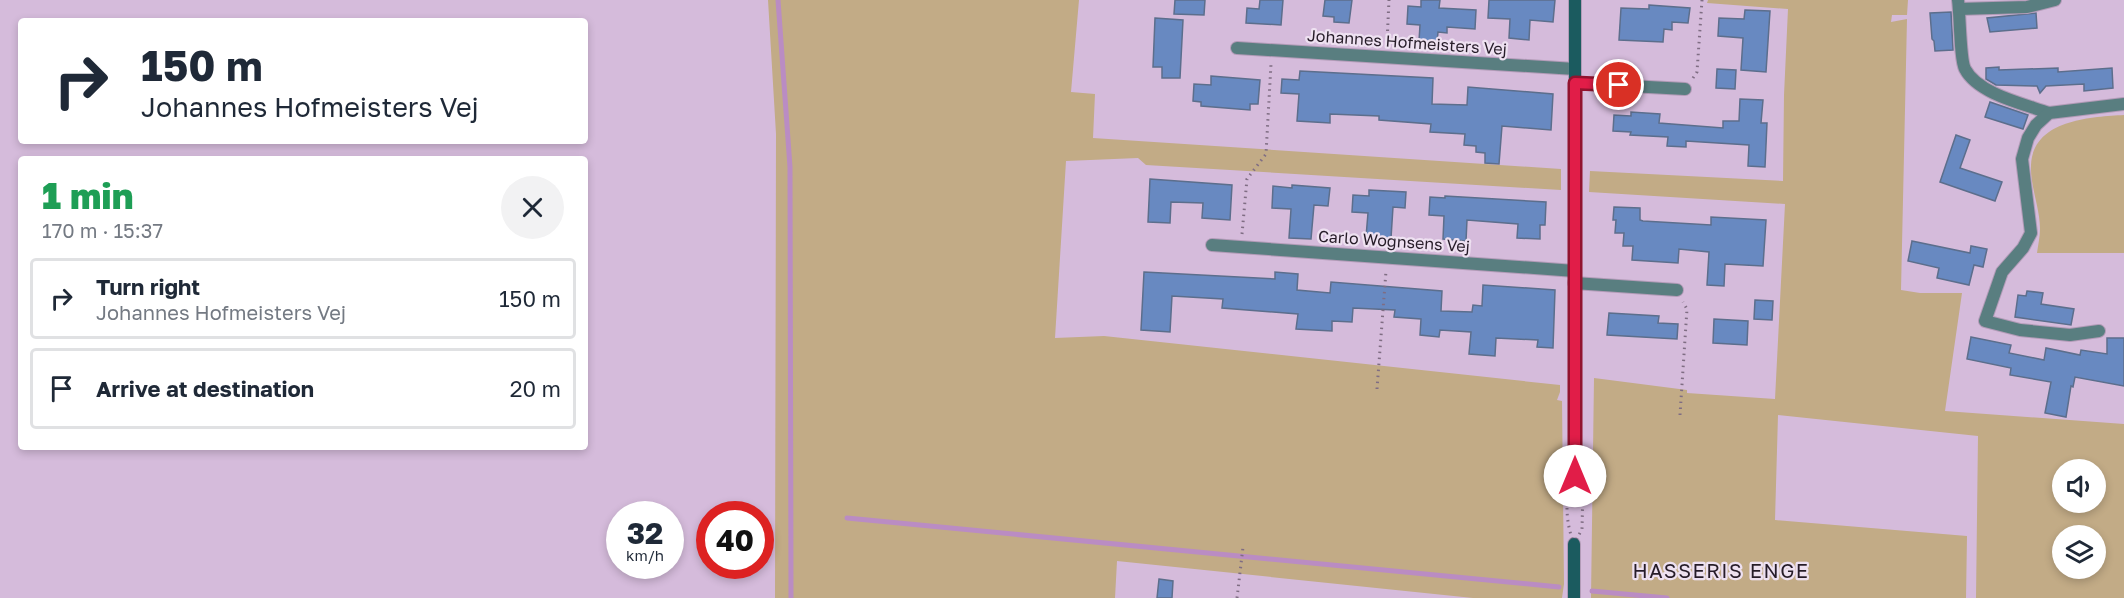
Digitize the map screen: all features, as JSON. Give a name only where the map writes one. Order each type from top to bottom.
[{"type":"street","points":[[1575,0],[1575,476]]},
{"type":"street","points":[[2055,0],[2027,7],[1959,4],[1964,68],[1975,81],[1989,91],[2049,113],[2124,104]]},
{"type":"street","name":"Johannes Hofmeisters Vej","points":[[1237,48],[1575,69]]},
{"type":"street","points":[[1575,83],[1685,89]]},
{"type":"street","points":[[2049,113],[2036,125],[2028,138],[2022,159],[2031,233],[2023,248],[2002,272],[1985,321],[2020,330],[2070,335],[2099,331]]},
{"type":"street","name":"Carlo Wognsens Vej","points":[[1212,245],[1387,257],[1677,290]]},
{"type":"street","points":[[1574,544],[1574,598]]},
{"type":"path","points":[[1386,57],[1389,0]]},
{"type":"path","points":[[1685,89],[1697,72],[1702,0]]},
{"type":"path","points":[[1241,248],[1247,179],[1266,154],[1272,50]]},
{"type":"path","points":[[1377,389],[1387,257]]},
{"type":"path","points":[[1677,290],[1687,309],[1680,415]]},
{"type":"path","points":[[1575,476],[1583,487],[1582,529],[1574,544],[1568,527],[1568,487],[1575,476]]},
{"type":"path","points":[[1237,598],[1243,547]]},
{"type":"shaded area","points":[[768,0],[1079,0],[1071,92],[1095,94],[1093,138],[1561,169],[1561,190],[1146,165],[1138,158],[1066,161],[1055,338],[1104,336],[1560,385],[1557,400],[1562,401],[1564,584],[1562,598],[1473,598],[1117,561],[1115,598],[775,598],[776,134]]},
{"type":"shaded area","points":[[1708,0],[1908,0],[1907,15],[1892,15],[1891,22],[1907,19],[1901,290],[1920,293],[1962,293],[1945,411],[2124,424],[2124,598],[1976,598],[1978,436],[1778,415],[1775,520],[1967,536],[1966,598],[1591,598],[1594,378],[1687,390],[1687,393],[1775,399],[1785,204],[1589,192],[1590,171],[1783,181],[1788,9],[1707,3]]},
{"type":"shaded area","points":[[2124,115],[2124,253],[2037,253],[2040,221],[2031,173],[2034,150],[2042,138],[2052,130],[2066,124],[2095,117]]},
{"type":"building","points":[[1175,0],[1205,0],[1204,15],[1174,14]]},
{"type":"building","points":[[1260,0],[1283,0],[1281,25],[1246,23],[1247,8],[1259,9]]},
{"type":"building","points":[[1325,0],[1352,0],[1349,23],[1334,22],[1334,17],[1323,16]]},
{"type":"building","points":[[1421,0],[1440,0],[1439,8],[1476,10],[1475,29],[1447,27],[1447,33],[1438,32],[1437,43],[1419,41],[1420,25],[1407,24],[1408,6],[1421,7]]},
{"type":"building","points":[[1489,0],[1555,0],[1553,22],[1530,20],[1529,40],[1509,38],[1510,19],[1488,18]]},
{"type":"building","points":[[1649,5],[1690,8],[1688,23],[1672,22],[1672,30],[1664,29],[1663,42],[1619,40],[1621,8],[1649,9]]},
{"type":"building","points":[[1745,10],[1770,11],[1766,72],[1741,70],[1743,38],[1718,36],[1719,18],[1744,19]]},
{"type":"building","points":[[1951,12],[1953,50],[1935,51],[1930,13]]},
{"type":"building","points":[[2036,13],[2037,28],[1990,32],[1987,18]]},
{"type":"building","points":[[1155,18],[1183,20],[1180,78],[1162,78],[1162,67],[1153,67]]},
{"type":"building","points":[[1999,67],[1999,70],[2058,68],[2058,72],[2112,68],[2113,88],[2084,91],[2084,84],[2046,86],[2040,93],[2037,86],[1996,85],[1986,79],[1986,68]]},
{"type":"building","points":[[1717,69],[1736,70],[1735,89],[1716,88]]},
{"type":"building","points":[[1300,71],[1433,78],[1432,104],[1467,105],[1468,87],[1553,94],[1551,130],[1502,126],[1499,164],[1485,163],[1485,153],[1476,152],[1476,146],[1464,145],[1465,134],[1430,132],[1431,124],[1379,120],[1379,116],[1330,114],[1330,123],[1297,121],[1299,94],[1281,93],[1282,79],[1299,80]]},
{"type":"building","points":[[1211,76],[1260,80],[1258,104],[1250,104],[1250,110],[1201,106],[1201,102],[1193,101],[1194,84],[1211,85]]},
{"type":"building","points":[[1740,99],[1763,100],[1761,123],[1767,123],[1765,167],[1748,166],[1749,145],[1686,141],[1686,147],[1667,146],[1668,137],[1630,135],[1631,132],[1613,131],[1614,115],[1631,116],[1631,112],[1660,114],[1659,123],[1723,128],[1723,121],[1739,121]]},
{"type":"building","points":[[1990,102],[2028,115],[2023,129],[1985,117]]},
{"type":"building","points":[[1956,135],[1970,140],[1960,168],[2002,182],[1995,201],[1940,182]]},
{"type":"building","points":[[1150,179],[1232,185],[1230,220],[1202,218],[1203,203],[1171,202],[1170,223],[1148,222]]},
{"type":"building","points":[[1292,185],[1330,188],[1328,206],[1314,205],[1311,239],[1289,238],[1291,209],[1272,208],[1273,186],[1292,188]]},
{"type":"building","points":[[1369,190],[1406,192],[1405,208],[1393,207],[1391,238],[1366,237],[1368,213],[1352,212],[1353,195],[1369,196]]},
{"type":"building","points":[[1445,196],[1546,202],[1545,225],[1540,225],[1540,239],[1517,238],[1518,224],[1467,220],[1466,241],[1443,239],[1444,216],[1429,215],[1430,197],[1445,198]]},
{"type":"building","points":[[1614,207],[1640,208],[1640,220],[1643,221],[1711,225],[1711,217],[1766,220],[1763,266],[1725,264],[1724,286],[1707,285],[1709,252],[1679,249],[1678,263],[1632,260],[1633,246],[1623,246],[1624,233],[1615,233]]},
{"type":"building","points":[[1912,241],[1970,253],[1971,246],[1987,249],[1983,267],[1974,265],[1969,285],[1937,278],[1939,268],[1908,261]]},
{"type":"building","points":[[1144,272],[1275,279],[1275,272],[1298,274],[1297,290],[1330,293],[1331,282],[1442,291],[1441,311],[1472,312],[1473,305],[1482,306],[1483,285],[1555,290],[1553,348],[1537,347],[1538,340],[1496,338],[1495,356],[1469,354],[1471,332],[1440,330],[1439,337],[1420,335],[1421,319],[1394,317],[1395,310],[1353,308],[1352,322],[1332,321],[1332,331],[1296,329],[1298,314],[1222,308],[1223,299],[1172,296],[1170,332],[1141,330]]},
{"type":"building","points":[[2027,291],[2043,293],[2041,304],[2074,309],[2071,325],[2015,317],[2018,295],[2026,296]]},
{"type":"building","points":[[1755,300],[1773,301],[1772,320],[1754,319]]},
{"type":"building","points":[[1609,313],[1659,316],[1658,323],[1678,324],[1677,339],[1607,335]]},
{"type":"building","points":[[1714,319],[1748,321],[1747,345],[1713,343]]},
{"type":"building","points":[[1971,337],[2011,345],[2009,353],[2044,360],[2046,348],[2080,355],[2081,350],[2107,354],[2107,338],[2124,338],[2124,386],[2075,377],[2073,387],[2071,386],[2066,417],[2045,413],[2051,382],[2010,375],[2011,368],[1967,359]]},
{"type":"building","points":[[1159,579],[1173,581],[1172,598],[1157,598]]},
{"type":"waterway","points":[[778,0],[790,167],[791,598]]},
{"type":"waterway","points":[[847,518],[1559,587]]},
{"type":"waterway","points":[[1592,591],[1667,598]]},
{"type":"district","name":"HASSERIS ENGE","points":[[1721,570]]},
{"type":"route","points":[[1575,476],[1575,83],[1619,85]]}]
